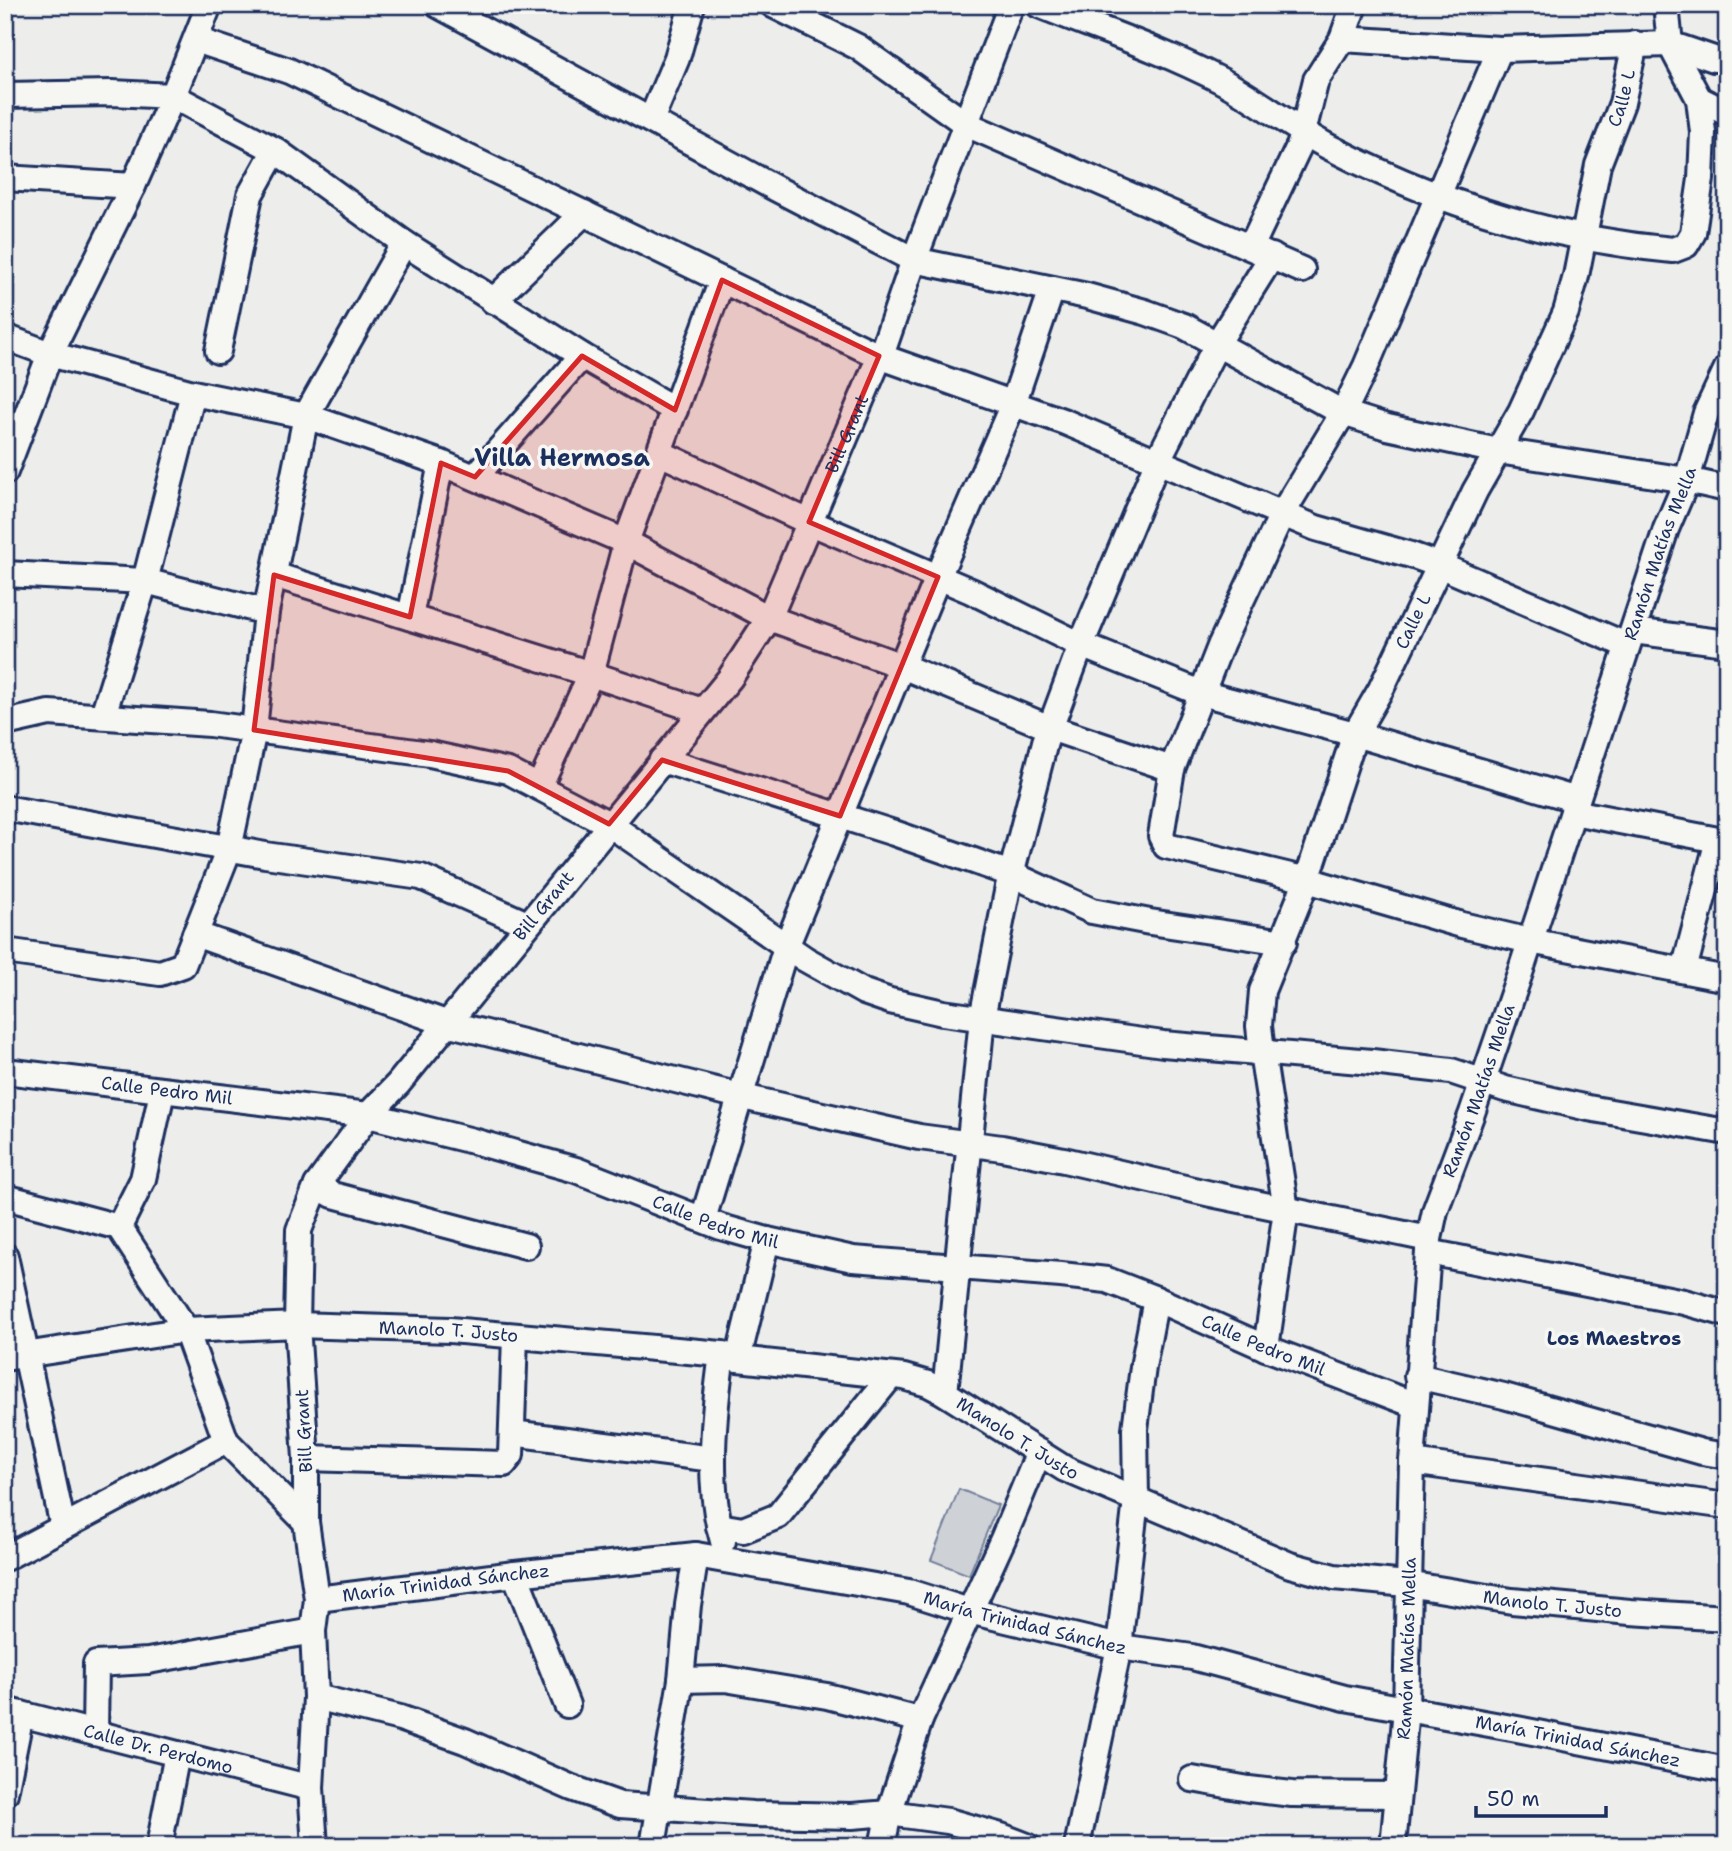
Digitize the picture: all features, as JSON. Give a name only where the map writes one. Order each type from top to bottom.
[{"type":"street","points":[[5,472],[50,354],[133,186],[209,5]]},
{"type":"street","points":[[438,5],[773,187],[914,260],[1145,312],[1184,326],[1343,413],[1387,426],[1499,451],[1687,480],[1727,489]]},
{"type":"street","points":[[651,120],[677,58],[692,5]]},
{"type":"street","points":[[773,5],[858,47],[966,124],[1302,270]]},
{"type":"street","name":"Bill Grant","points":[[315,1846],[311,1788],[316,1697],[313,1630],[317,1599],[306,1522],[306,1458],[297,1325],[299,1230],[317,1185],[368,1115],[398,1084],[730,678],[769,618],[879,356],[1011,5]]},
{"type":"street","points":[[1039,5],[1192,66],[1247,95],[1301,131],[1362,163],[1438,197],[1519,223],[1583,239],[1673,250],[1686,245],[1693,233],[1701,179],[1703,132],[1699,99],[1670,44],[1665,5]]},
{"type":"street","points":[[945,1393],[982,1018],[1011,874],[1050,728],[1158,460],[1261,252],[1300,144],[1301,131],[1316,79],[1342,39],[1354,5]]},
{"type":"street","points":[[1342,39],[1500,49],[1670,44],[1714,59]]},
{"type":"street","points":[[196,40],[289,71],[879,356],[1065,422],[1336,535],[1411,555],[1630,638],[1727,643]]},
{"type":"street","name":"Calle L","points":[[1266,1348],[1286,1210],[1259,1026],[1262,990],[1284,942],[1307,880],[1355,734],[1371,710],[1475,491],[1543,366],[1566,312],[1576,276],[1598,165],[1622,103],[1635,44]]},
{"type":"street","points":[[1500,49],[1343,413],[1282,514],[1201,693],[1172,769],[1161,836],[1166,846],[1307,880],[1462,925],[1727,979]]},
{"type":"street","points":[[5,95],[112,93],[173,96],[275,149],[404,243],[582,356],[675,410]]},
{"type":"street","points":[[1699,99],[1727,113]]},
{"type":"street","points":[[218,351],[250,195],[275,149]]},
{"type":"street","points":[[5,178],[133,186]]},
{"type":"street","points":[[493,301],[584,213]]},
{"type":"street","points":[[5,951],[160,973],[183,965],[229,849],[254,730],[266,612],[306,416],[404,243]]},
{"type":"street","points":[[539,787],[591,674],[626,542],[722,280]]},
{"type":"street","points":[[703,1219],[786,947],[938,577],[1013,404],[1052,289]]},
{"type":"street","points":[[5,337],[50,354],[193,393],[306,416],[441,463],[626,542],[769,618],[902,666],[1050,728],[1172,769]]},
{"type":"street","points":[[475,477],[582,356]]},
{"type":"street","name":"Ramón Matías Mella","points":[[1393,1846],[1406,1709],[1415,1405],[1428,1246],[1435,1211],[1531,941],[1666,529],[1687,480],[1706,413],[1727,368]]},
{"type":"street","points":[[103,715],[145,581],[193,393]]},
{"type":"street","points":[[660,453],[808,522],[971,591],[1082,645],[1201,693],[1355,734],[1575,806],[1722,841],[1684,970]]},
{"type":"street","points":[[410,617],[441,463]]},
{"type":"street","points":[[5,574],[145,581],[266,612]]},
{"type":"street","points":[[274,575],[702,711]]},
{"type":"street","points":[[5,731],[6,723],[49,713],[103,715],[254,730],[430,754],[508,771],[609,824],[786,947],[864,992],[917,1007],[1163,1044],[1451,1071],[1505,1089],[1588,1108],[1727,1132]]},
{"type":"street","points":[[662,760],[1011,874],[1092,911],[1284,942]]},
{"type":"street","points":[[5,808],[229,849],[421,877],[527,924]]},
{"type":"street","points":[[195,934],[446,1023],[919,1137],[1064,1160],[1727,1314]]},
{"type":"street","name":"Calle Pedro Mil","points":[[5,1071],[368,1115],[473,1140],[576,1170],[721,1227],[853,1259],[1107,1280],[1266,1348],[1415,1405]]},
{"type":"street","points":[[120,1227],[143,1179],[162,1091]]},
{"type":"street","points":[[317,1185],[333,1195],[526,1246]]},
{"type":"street","points":[[5,1197],[120,1227],[186,1330],[226,1441],[306,1522]]},
{"type":"street","points":[[729,1561],[719,1526],[713,1459],[715,1409],[767,1240]]},
{"type":"street","points":[[5,1256],[16,1357],[62,1527]]},
{"type":"street","points":[[1077,1846],[1119,1647],[1136,1500],[1135,1429],[1156,1299]]},
{"type":"street","name":"Manolo T. Justo","points":[[16,1357],[186,1330],[297,1325],[450,1330],[730,1357],[891,1376],[928,1384],[945,1393],[1065,1469],[1290,1565],[1334,1577],[1408,1584],[1525,1602],[1727,1618]]},
{"type":"street","points":[[306,1458],[504,1464],[511,1455],[515,1336]]},
{"type":"street","points":[[719,1526],[743,1530],[778,1516],[891,1376]]},
{"type":"street","points":[[1417,1376],[1504,1396],[1702,1452],[1727,1456]]},
{"type":"street","points":[[512,1433],[713,1459]]},
{"type":"street","points":[[5,1558],[226,1441]]},
{"type":"street","points":[[882,1846],[889,1813],[920,1720],[1003,1539],[1039,1452]]},
{"type":"street","points":[[1412,1462],[1727,1506]]},
{"type":"street","points":[[653,1846],[667,1750],[681,1680],[695,1555]]},
{"type":"street","name":"María Trinidad Sánchez","points":[[317,1599],[695,1555],[909,1592],[969,1611],[1119,1647],[1192,1657],[1346,1698],[1517,1728],[1727,1770]]},
{"type":"street","points":[[515,1574],[568,1705]]},
{"type":"street","points":[[96,1733],[96,1664],[148,1661],[313,1630]]},
{"type":"street","points":[[681,1680],[738,1681],[827,1696],[920,1720]]},
{"type":"street","points":[[316,1697],[400,1718],[465,1741],[572,1788],[620,1805],[839,1816],[889,1813],[948,1821],[1027,1846]]},
{"type":"street","points":[[5,1793],[13,1712]]},
{"type":"street","name":"Calle Dr. Perdomo","points":[[13,1712],[311,1788]]},
{"type":"street","points":[[159,1846],[177,1754]]},
{"type":"street","points":[[1192,1779],[1292,1794],[1396,1796]]},
{"type":"highlighted area","points":[[722,280],[879,356],[809,522],[938,577],[840,816],[662,760],[609,824],[508,771],[254,730],[274,575],[410,617],[441,463],[475,477],[582,356],[675,410]]},
{"type":"shaded area","points":[[959,1489],[998,1505],[969,1575],[931,1560]]},
{"type":"district","name":"Villa Hermosa","points":[[562,458]]},
{"type":"district","name":"Los Maestros","points":[[1614,1338]]}]
